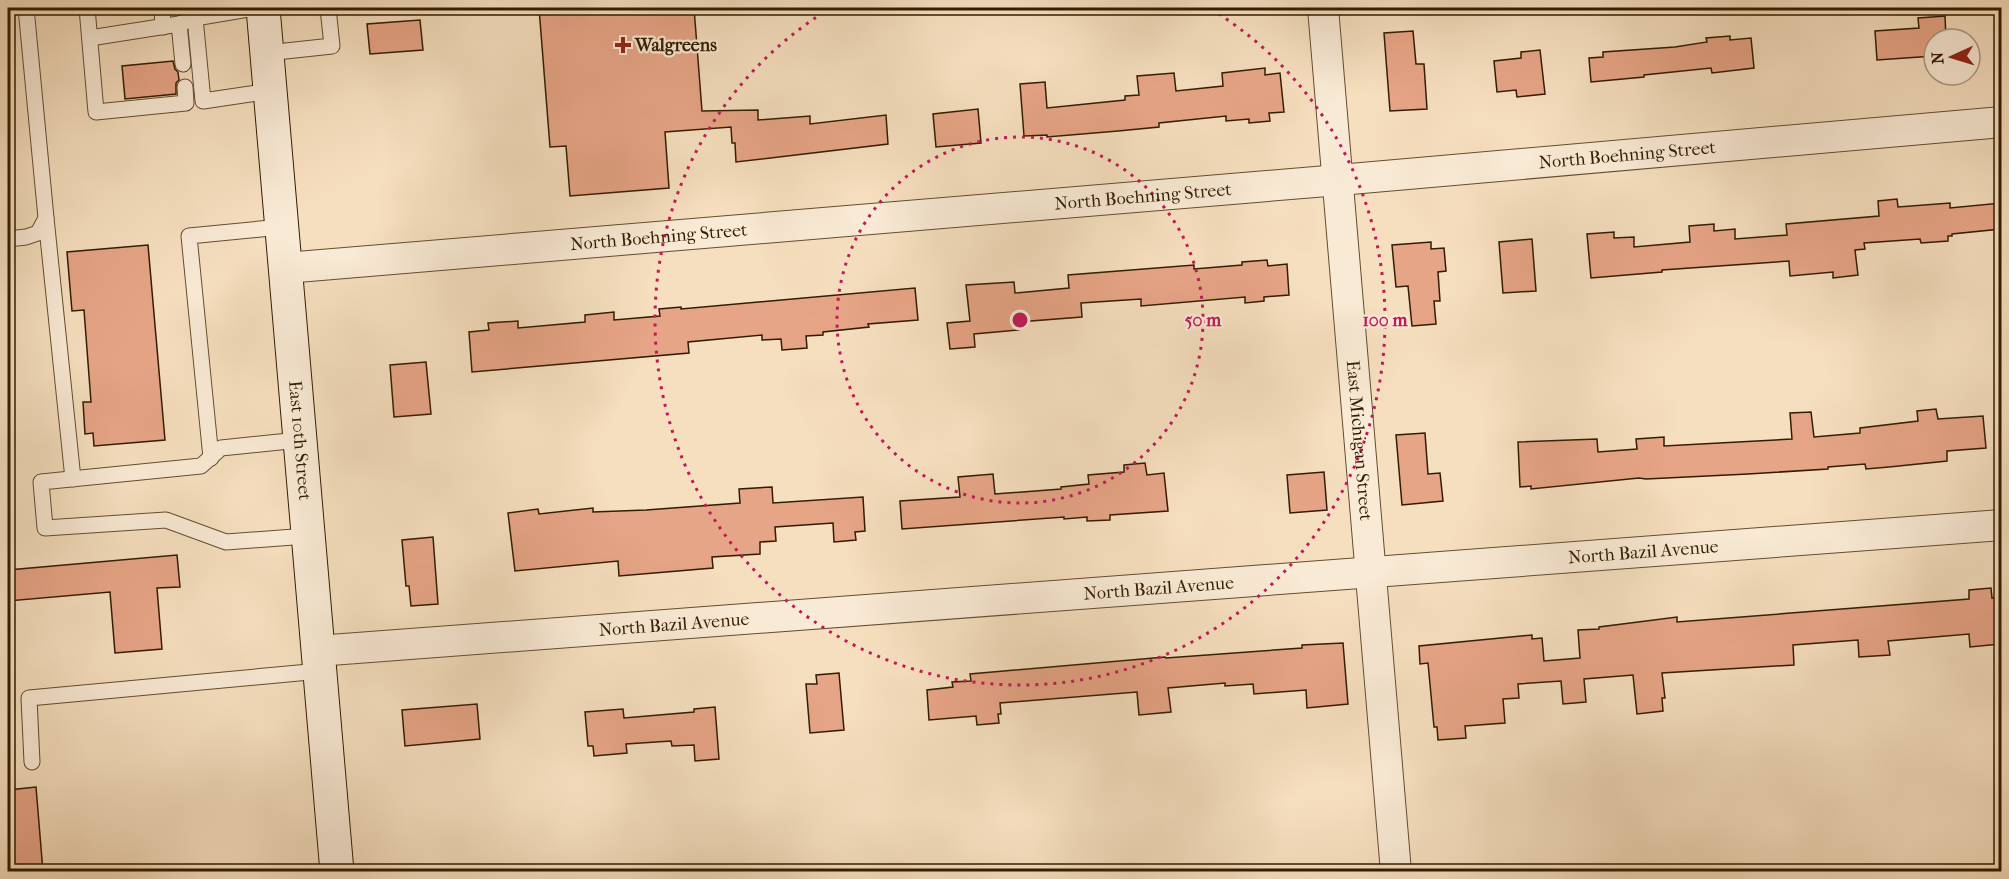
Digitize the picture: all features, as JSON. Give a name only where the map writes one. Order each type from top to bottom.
[{"type":"main road","name":"East 10th Street","points":[[263,8],[337,872]]},
{"type":"street","name":"East Michigan Street","points":[[1323,8],[1396,872]]},
{"type":"street","name":"North Boehning Street","points":[[285,268],[2001,122]]},
{"type":"street","name":"North Bazil Avenue","points":[[319,661],[1371,573],[2001,525]]},
{"type":"lane","points":[[26,8],[73,479]]},
{"type":"lane","points":[[87,8],[96,112],[186,95],[203,101],[270,91]]},
{"type":"lane","points":[[162,8],[164,27]]},
{"type":"lane","points":[[90,38],[164,27],[195,18],[254,8]]},
{"type":"lane","points":[[267,53],[332,46],[328,8]]},
{"type":"lane","points":[[195,18],[203,101]]},
{"type":"lane","points":[[179,24],[183,64]]},
{"type":"lane","points":[[8,239],[38,233],[46,218]]},
{"type":"lane","points":[[211,458],[189,236],[281,227]]},
{"type":"lane","points":[[299,440],[221,448],[201,466],[41,482],[45,528],[166,520],[226,542],[307,536]]},
{"type":"lane","points":[[32,762],[29,698],[319,661]]},
{"type":"building","points":[[539,8],[694,8],[702,111],[758,110],[758,120],[810,116],[810,124],[886,115],[888,144],[736,162],[731,127],[665,132],[669,188],[570,196],[566,146],[550,147]]},
{"type":"building","points":[[1945,16],[1945,27],[1922,27],[1922,57],[1877,60],[1875,31],[1919,28],[1918,18]]},
{"type":"building","points":[[420,20],[423,50],[370,54],[367,24]]},
{"type":"building","points":[[1413,31],[1416,64],[1424,64],[1427,109],[1390,111],[1384,33]]},
{"type":"building","points":[[1730,36],[1730,40],[1751,38],[1754,68],[1712,73],[1711,68],[1591,82],[1589,58],[1603,57],[1603,52],[1675,47],[1707,42],[1706,38]]},
{"type":"building","points":[[1540,50],[1545,94],[1517,97],[1516,90],[1497,92],[1494,61],[1521,58],[1521,52]]},
{"type":"building","points":[[173,61],[179,80],[176,83],[176,94],[125,99],[122,66]]},
{"type":"building","points":[[1265,68],[1265,75],[1280,73],[1284,112],[1269,113],[1270,121],[1249,123],[1249,119],[1226,121],[1226,116],[1159,123],[1159,127],[1047,137],[1047,135],[1024,136],[1020,84],[1045,82],[1047,108],[1125,100],[1125,96],[1139,95],[1137,76],[1174,73],[1176,91],[1223,86],[1222,73]]},
{"type":"building","points":[[978,109],[981,143],[936,147],[933,114]]},
{"type":"building","points":[[1897,199],[1898,207],[1950,203],[1950,208],[2001,203],[2001,229],[1952,234],[1948,236],[1948,241],[1921,243],[1920,239],[1864,243],[1865,249],[1855,250],[1858,275],[1833,278],[1833,272],[1790,276],[1789,261],[1662,270],[1662,272],[1591,278],[1587,234],[1614,232],[1614,238],[1634,237],[1634,247],[1690,242],[1689,226],[1714,224],[1714,231],[1735,229],[1735,239],[1787,235],[1786,224],[1879,216],[1878,201]]},
{"type":"building","points":[[1532,239],[1536,291],[1503,293],[1499,242]]},
{"type":"building","points":[[1431,242],[1431,249],[1444,248],[1446,271],[1438,272],[1440,301],[1434,301],[1436,324],[1412,326],[1408,286],[1396,287],[1392,245]]},
{"type":"building","points":[[148,245],[165,440],[94,446],[93,433],[85,434],[83,402],[91,402],[84,310],[72,311],[67,252]]},
{"type":"building","points":[[1267,260],[1268,266],[1287,264],[1289,295],[1264,297],[1264,301],[1245,303],[1245,297],[1141,306],[1141,299],[1081,303],[1082,317],[1018,322],[1019,330],[974,334],[975,347],[950,349],[947,323],[970,321],[966,285],[1014,282],[1015,293],[1069,288],[1068,275],[1194,265],[1194,269],[1242,265],[1242,262]]},
{"type":"building","points":[[915,288],[918,320],[868,324],[869,327],[806,336],[807,348],[782,350],[781,339],[762,340],[762,335],[688,342],[689,353],[472,372],[469,332],[489,330],[488,323],[518,321],[518,328],[585,322],[585,315],[614,312],[614,320],[660,316],[659,309]]},
{"type":"building","points":[[426,362],[431,414],[394,417],[390,365]]},
{"type":"building","points":[[1936,409],[1938,419],[1983,416],[1986,448],[1947,451],[1947,461],[1866,469],[1865,464],[1828,467],[1828,469],[1748,474],[1639,478],[1531,489],[1531,486],[1520,487],[1518,442],[1597,439],[1598,452],[1637,449],[1636,439],[1664,437],[1664,446],[1792,439],[1790,413],[1811,412],[1814,437],[1860,433],[1860,428],[1918,421],[1917,411]]},
{"type":"building","points":[[1425,433],[1428,474],[1440,473],[1443,501],[1402,505],[1396,435]]},
{"type":"building","points":[[1145,463],[1147,475],[1164,473],[1168,511],[1110,515],[1110,520],[1087,521],[1087,517],[1064,519],[1064,517],[902,529],[900,501],[960,497],[958,477],[993,474],[995,494],[1061,489],[1061,487],[1089,484],[1088,475],[1124,472],[1124,465]]},
{"type":"building","points":[[1324,472],[1327,510],[1290,513],[1287,475]]},
{"type":"building","points":[[772,487],[773,503],[863,497],[865,531],[855,532],[856,540],[834,542],[833,523],[775,527],[776,541],[760,542],[760,554],[712,557],[713,568],[619,576],[618,561],[515,571],[508,513],[538,509],[539,514],[593,508],[593,512],[646,510],[740,503],[739,489]]},
{"type":"building","points":[[433,537],[438,604],[411,606],[409,586],[406,586],[402,540]]},
{"type":"building","points":[[177,555],[180,587],[157,588],[162,649],[115,653],[110,592],[8,601],[8,570]]},
{"type":"building","points":[[1991,588],[1992,598],[1997,597],[2000,644],[1970,647],[1969,634],[1888,641],[1890,655],[1859,657],[1858,640],[1793,645],[1794,665],[1662,673],[1665,698],[1662,698],[1663,711],[1637,714],[1633,675],[1584,679],[1586,702],[1563,704],[1561,681],[1518,684],[1519,698],[1503,699],[1505,723],[1465,726],[1466,738],[1438,740],[1437,727],[1434,727],[1428,663],[1420,664],[1419,646],[1532,635],[1532,639],[1542,638],[1544,661],[1580,658],[1578,630],[1677,617],[1677,622],[1969,599],[1969,590]]},
{"type":"building","points":[[1343,643],[1348,704],[1307,708],[1306,690],[1254,694],[1253,684],[1225,686],[1225,683],[1168,688],[1171,712],[1139,715],[1137,692],[1000,703],[999,723],[977,725],[976,716],[929,720],[927,690],[953,687],[952,682],[971,681],[970,674]]},
{"type":"building","points":[[839,673],[844,730],[810,733],[806,684],[817,684],[816,675]]},
{"type":"building","points":[[477,704],[480,739],[405,746],[402,710]]},
{"type":"building","points":[[715,707],[719,759],[695,761],[694,745],[672,746],[671,741],[626,744],[627,753],[594,756],[593,746],[588,746],[585,712],[623,709],[624,718],[694,712],[694,709]]},
{"type":"building","points":[[36,787],[43,872],[8,872],[8,790]]},
{"type":"place","name":"Walgreens","points":[[623,45]]}]
